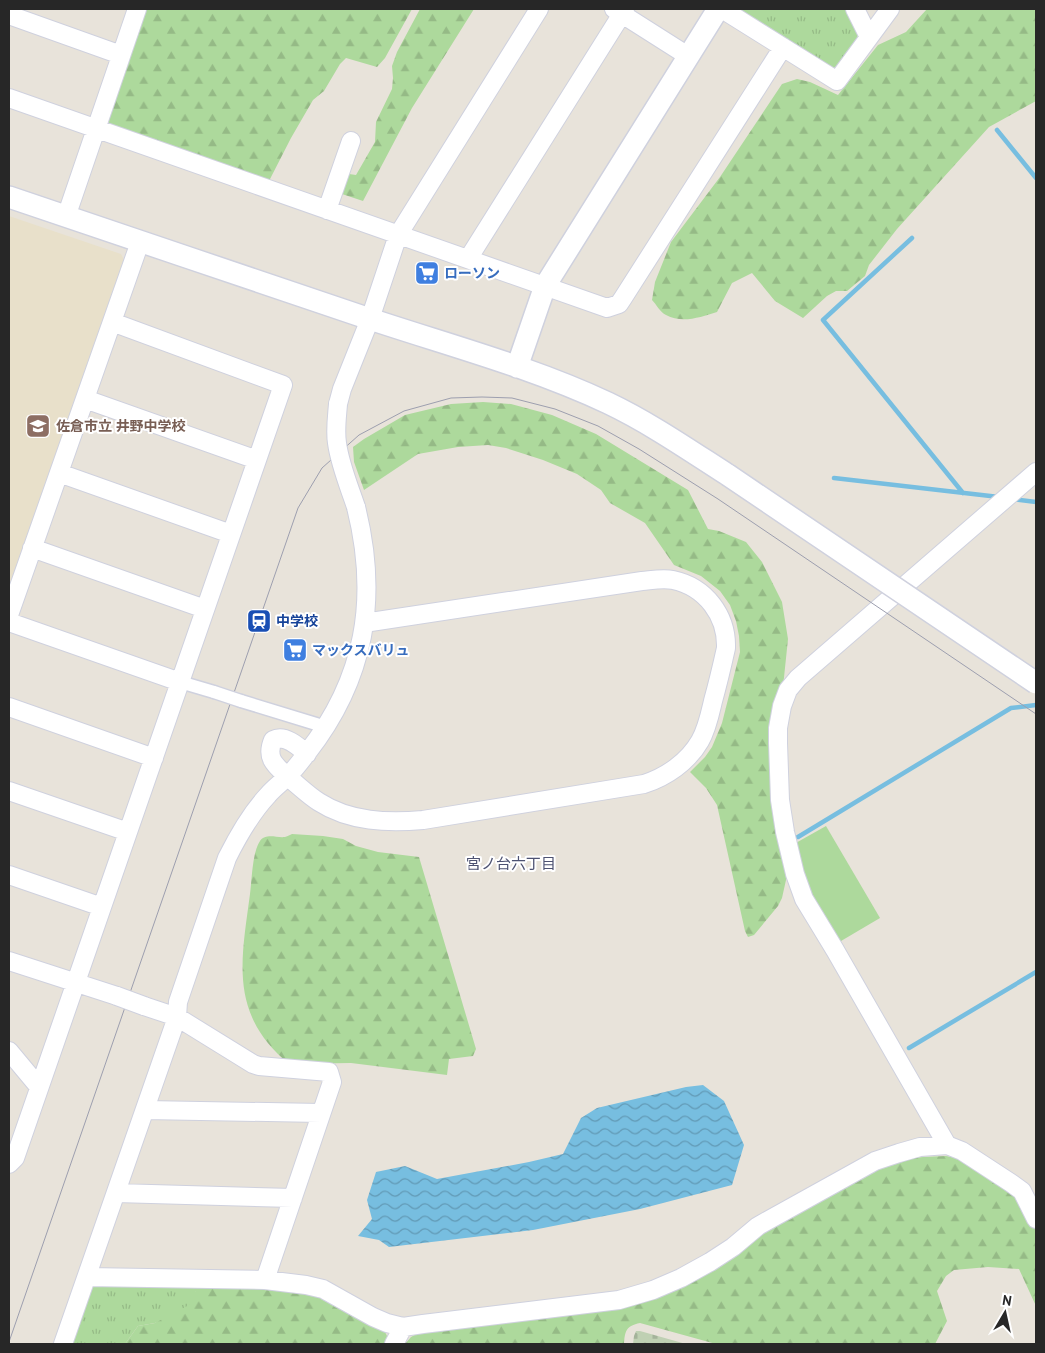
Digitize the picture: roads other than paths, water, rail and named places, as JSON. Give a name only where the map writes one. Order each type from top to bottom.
[{"type":"street","points":[[66,216],[137,9]]},
{"type":"street","points":[[63,1344],[177,1018],[178,1002],[227,858],[236,839],[267,795],[288,776],[307,754],[326,727],[340,703],[359,650],[367,597],[366,565],[365,550],[356,507],[341,465],[337,442],[336,425],[342,389],[370,319],[398,235],[539,9]]},
{"type":"street","points":[[517,367],[545,286],[688,56],[720,9],[837,81],[890,9]]},
{"type":"street","points":[[856,9],[869,37]]},
{"type":"street","points":[[468,259],[620,10],[688,56]]},
{"type":"street","points":[[9,15],[121,55]]},
{"type":"street","points":[[9,98],[606,308],[619,304],[783,47]]},
{"type":"street","points":[[327,210],[351,141]]},
{"type":"street","points":[[9,197],[517,367],[609,403],[652,426],[728,475],[1036,683]]},
{"type":"street","points":[[9,615],[140,242]]},
{"type":"street","points":[[9,1164],[15,1158],[283,385],[112,322]]},
{"type":"street","points":[[85,399],[257,460]]},
{"type":"street","points":[[947,1145],[836,950],[804,899],[795,874],[780,800],[778,728],[782,706],[788,690],[798,678],[1036,472]]},
{"type":"street","points":[[58,473],[231,534]]},
{"type":"street","points":[[32,548],[205,609]]},
{"type":"street","points":[[307,754],[287,739],[277,738],[273,740],[270,753],[277,768],[321,804],[356,818],[382,822],[423,820],[644,784],[662,777],[676,767],[687,758],[700,741],[708,720],[726,648],[726,639],[720,616],[704,595],[675,580],[661,579],[642,580],[364,623]]},
{"type":"street","points":[[9,622],[180,682],[326,727]]},
{"type":"street","points":[[9,707],[154,758]]},
{"type":"street","points":[[9,791],[128,832]]},
{"type":"street","points":[[9,875],[102,907]]},
{"type":"street","points":[[9,960],[177,1018],[259,1066],[329,1072],[332,1082],[266,1280]]},
{"type":"street","points":[[9,1051],[39,1087]]},
{"type":"street","points":[[144,1110],[321,1113]]},
{"type":"street","points":[[87,1277],[266,1280],[306,1285],[323,1288],[374,1317],[402,1327],[619,1300],[652,1290],[710,1262],[733,1247],[758,1226],[875,1161],[920,1147],[947,1145],[962,1151],[1022,1191],[1036,1219]]},
{"type":"street","points":[[116,1193],[293,1198]]},
{"type":"street","points":[[394,1344],[402,1327]]},
{"type":"water","points":[[703,1085],[724,1101],[744,1145],[732,1185],[640,1209],[533,1230],[389,1247],[379,1240],[358,1236],[372,1219],[367,1200],[376,1172],[405,1166],[437,1179],[563,1154],[581,1118],[597,1108],[686,1087]]},
{"type":"waterway","points":[[997,130],[1036,178]]},
{"type":"waterway","points":[[912,238],[823,320],[963,493]]},
{"type":"waterway","points":[[834,478],[999,497]]},
{"type":"waterway","points":[[1012,499],[1036,502]]},
{"type":"waterway","points":[[798,837],[1011,708],[1036,705]]},
{"type":"waterway","points":[[909,1048],[1036,972]]},
{"type":"tram line","points":[[9,1342],[298,508],[322,468],[359,435],[404,411],[451,398],[512,398],[555,409],[598,426],[639,449],[718,499],[1036,714]]},
{"type":"place","name":"ローソン","points":[[427,273]]},
{"type":"place","name":"佐倉市立 井野中学校","points":[[38,426]]},
{"type":"place","name":"中学校","points":[[259,621]]},
{"type":"place","name":"マックスバリュ","points":[[295,650]]},
{"type":"district","name":"宮ノ台六丁目","points":[[511,864]]}]
